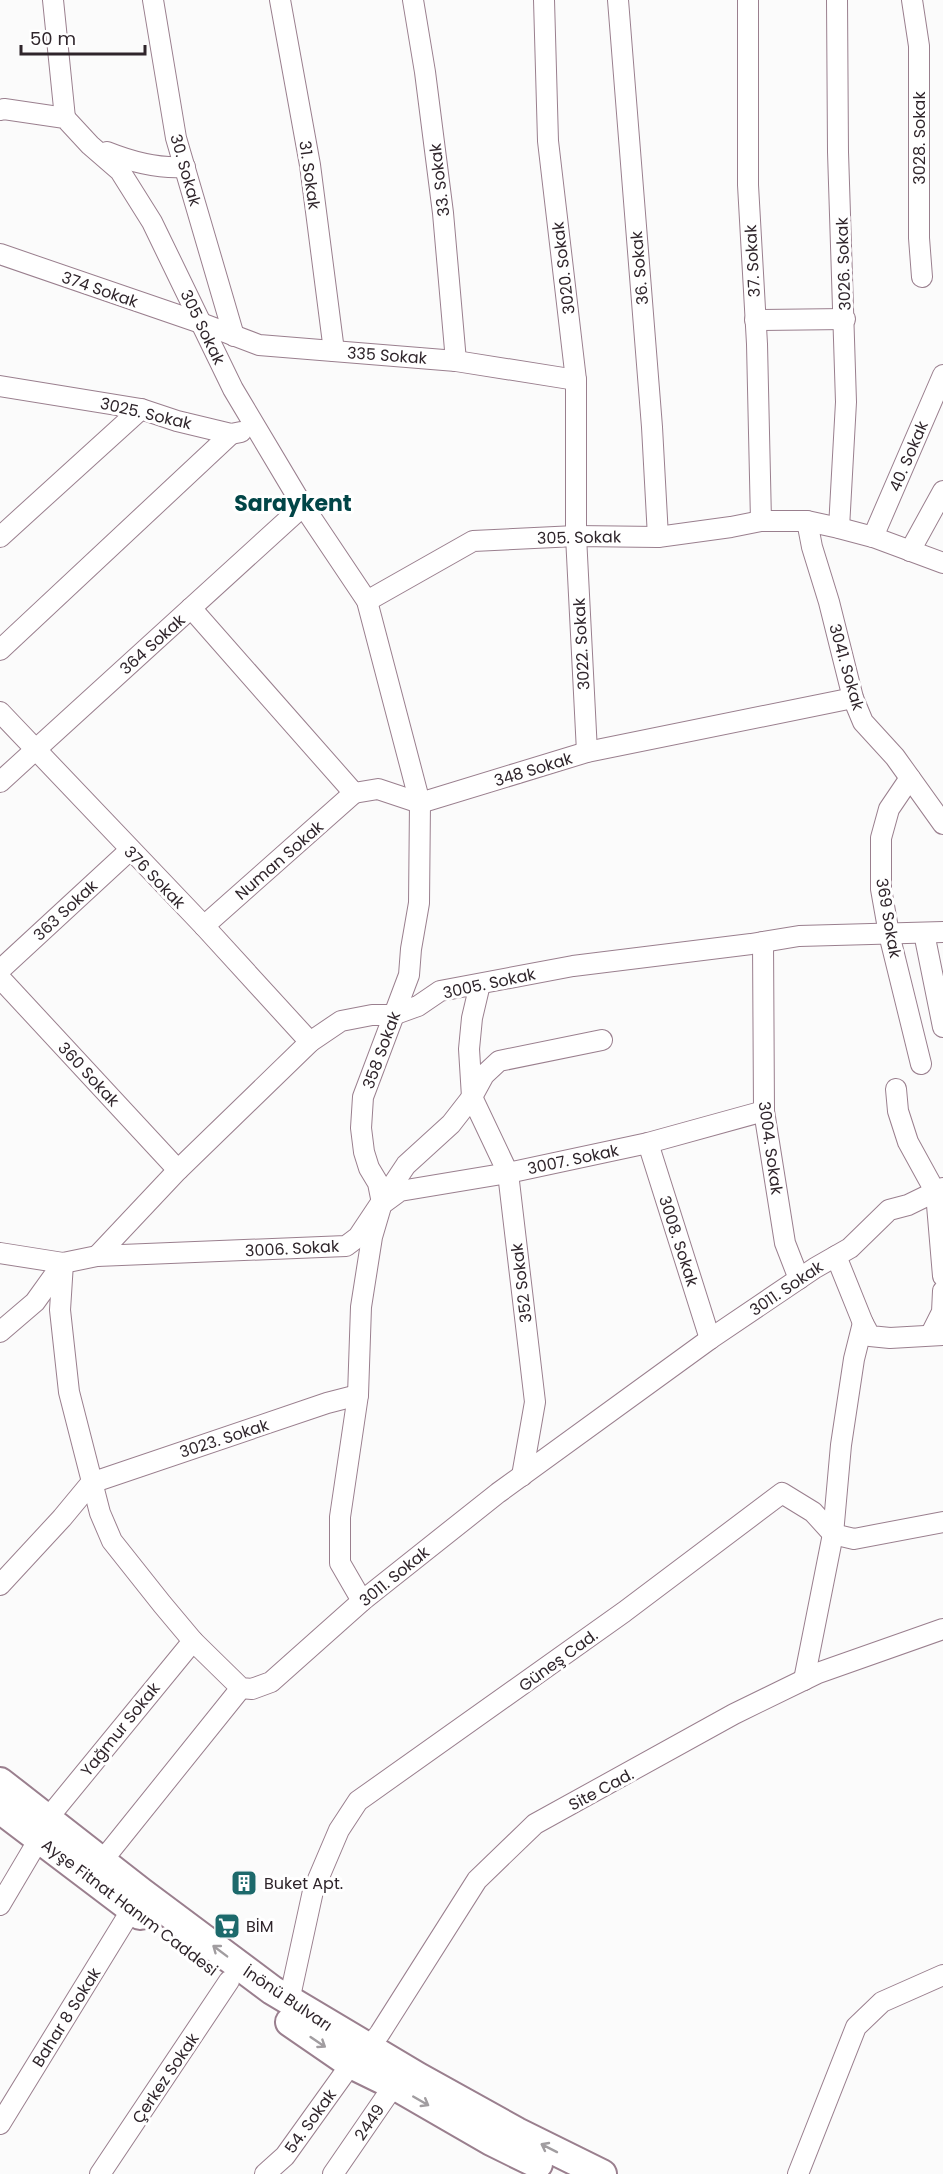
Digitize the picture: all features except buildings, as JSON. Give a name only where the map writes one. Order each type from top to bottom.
[{"type":"main road","name":"İnönü Bulvarı","points":[[0,1782],[43,1828],[102,1861],[359,2056],[399,2078],[602,2174]]},
{"type":"main road","name":"Ayşe Fitnat Hanım Caddesi","points":[[0,1809],[43,1828],[132,1909],[230,1981],[359,2056]]},
{"type":"main road","name":"İnönü Bulvarı","points":[[399,2078],[491,2141],[559,2174]]},
{"type":"street","points":[[0,110],[66,118],[53,0]]},
{"type":"street","name":"30. Sokak","points":[[153,0],[176,138],[234,336]]},
{"type":"street","name":"31. Sokak","points":[[280,0],[310,165],[334,351]]},
{"type":"street","name":"33. Sokak","points":[[412,0],[425,72],[440,189],[456,361]]},
{"type":"street","name":"3020. Sokak","points":[[544,0],[548,141],[576,380],[576,536]]},
{"type":"street","name":"36. Sokak","points":[[618,0],[652,427],[658,537]]},
{"type":"street","name":"37. Sokak","points":[[748,0],[748,185],[761,521]]},
{"type":"street","name":"3026. Sokak","points":[[837,0],[838,152],[846,402],[838,528]]},
{"type":"street","name":"3028. Sokak","points":[[912,0],[919,46],[919,238],[922,277]]},
{"type":"street","name":"305 Sokak","points":[[66,118],[90,145],[120,171],[147,213],[233,389],[303,506],[367,601]]},
{"type":"street","points":[[90,145],[130,161],[167,169],[185,167]]},
{"type":"street","name":"374 Sokak","points":[[0,255],[201,323]]},
{"type":"street","points":[[755,320],[845,319]]},
{"type":"street","name":"335 Sokak","points":[[201,323],[259,345],[456,361],[576,380]]},
{"type":"street","name":"40. Sokak","points":[[873,537],[943,375]]},
{"type":"street","name":"3025. Sokak","points":[[0,386],[141,409],[177,421],[231,434],[256,428]]},
{"type":"street","points":[[0,537],[141,409]]},
{"type":"street","points":[[0,650],[231,434]]},
{"type":"street","points":[[910,551],[943,491]]},
{"type":"street","name":"364 Sokak","points":[[0,782],[303,506]]},
{"type":"street","name":"305. Sokak","points":[[367,601],[473,541],[576,536],[658,537],[761,521],[807,521],[838,528],[873,537],[943,563]]},
{"type":"street","name":"3041. Sokak","points":[[807,521],[853,698],[863,722],[895,757],[943,824]]},
{"type":"street","name":"3022. Sokak","points":[[576,536],[587,752]]},
{"type":"street","points":[[367,601],[420,803]]},
{"type":"street","points":[[191,608],[354,793],[378,789],[420,803]]},
{"type":"street","name":"348 Sokak","points":[[420,803],[587,752],[853,698]]},
{"type":"street","name":"376 Sokak","points":[[0,712],[204,926],[310,1042]]},
{"type":"street","name":"369 Sokak","points":[[910,778],[889,809],[880,838],[881,889],[889,934],[921,1064]]},
{"type":"street","name":"Numan Sokak","points":[[204,926],[354,793]]},
{"type":"street","name":"358 Sokak","points":[[382,1203],[378,1183],[369,1168],[364,1152],[361,1128],[363,1097],[409,975],[419,903],[420,803]]},
{"type":"street","name":"363 Sokak","points":[[0,970],[130,850]]},
{"type":"street","points":[[933,933],[943,1028]]},
{"type":"street","name":"3005. Sokak","points":[[97,1256],[178,1170],[310,1042],[341,1021],[372,1015],[393,1015],[418,1006],[440,991],[573,966],[799,936],[933,933]]},
{"type":"street","name":"3004. Sokak","points":[[763,942],[764,1111],[785,1243],[799,1279]]},
{"type":"street","name":"360 Sokak","points":[[0,978],[178,1170]]},
{"type":"street","points":[[472,1097],[469,1049],[472,1018],[480,984]]},
{"type":"street","name":"3006. Sokak","points":[[0,1253],[63,1263],[97,1256],[346,1246],[358,1237],[406,1165],[451,1124],[472,1097],[484,1076],[499,1061],[602,1040]]},
{"type":"street","points":[[896,1089],[898,1110],[908,1142],[939,1191],[943,1276]]},
{"type":"street","name":"352 Sokak","points":[[472,1097],[508,1173],[535,1402],[522,1476]]},
{"type":"street","name":"3007. Sokak","points":[[382,1203],[400,1191],[508,1173],[648,1143],[764,1111]]},
{"type":"street","name":"3008. Sokak","points":[[648,1143],[710,1339]]},
{"type":"street","name":"3011. Sokak","points":[[241,1688],[252,1689],[271,1682],[362,1601],[522,1476],[710,1339],[799,1279],[850,1248],[888,1210],[908,1205],[939,1191]]},
{"type":"street","points":[[362,1601],[340,1563],[340,1517],[358,1395],[361,1307],[372,1237],[382,1203]]},
{"type":"street","points":[[836,1256],[870,1336],[890,1338],[937,1334],[942,1312],[943,1291]]},
{"type":"street","points":[[0,1332],[35,1302],[63,1263]]},
{"type":"street","points":[[63,1263],[60,1310],[69,1392],[100,1513],[112,1541],[193,1641],[241,1688],[102,1861]]},
{"type":"street","points":[[804,1680],[833,1534],[841,1445],[854,1359],[863,1323]]},
{"type":"street","name":"3023. Sokak","points":[[91,1483],[358,1395]]},
{"type":"street","points":[[0,1585],[91,1483]]},
{"type":"street","name":"Güneş Cad.","points":[[289,2001],[313,1891],[339,1830],[358,1801],[595,1633],[782,1493],[813,1512],[833,1534]]},
{"type":"street","points":[[833,1534],[854,1539],[943,1522]]},
{"type":"street","name":"Site Cad.","points":[[359,2056],[477,1880],[536,1824],[734,1714],[818,1673],[943,1629]]},
{"type":"street","name":"Yağmur Sokak","points":[[0,1905],[43,1828],[193,1641]]},
{"type":"street","name":"Bahar 8 Sokak","points":[[0,2124],[132,1909]]},
{"type":"street","points":[[798,2174],[856,2027],[882,2002],[943,1975]]},
{"type":"street","name":"Çerkez Sokak","points":[[100,2174],[230,1981]]},
{"type":"street","name":"54. Sokak","points":[[265,2174],[285,2156],[359,2056]]},
{"type":"street","name":"2449","points":[[333,2174],[399,2078]]},
{"type":"place","name":"Buket Apt.","points":[[244,1883]]},
{"type":"place","name":"BİM","points":[[227,1926]]},
{"type":"district","name":"Saraykent","points":[[293,503]]}]
